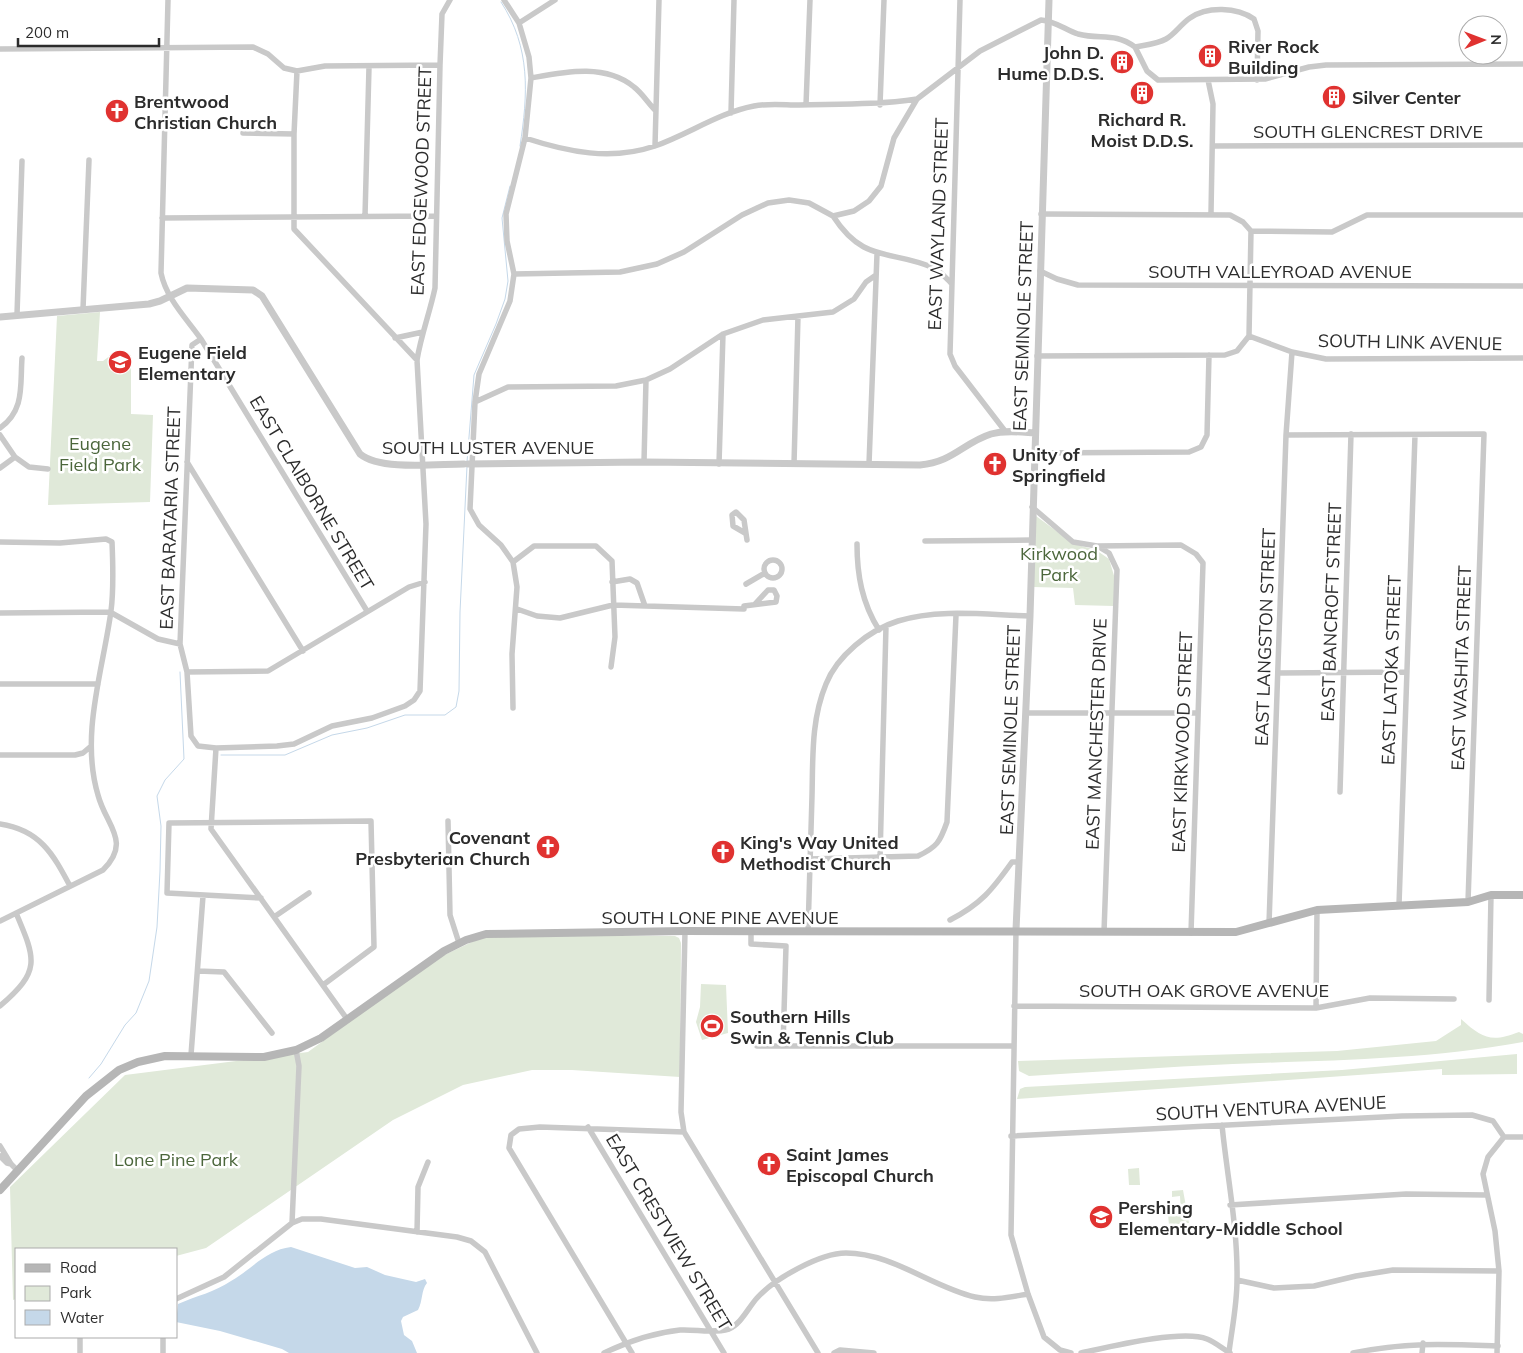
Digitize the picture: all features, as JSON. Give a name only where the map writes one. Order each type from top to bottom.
[{"type":"main road","name":"SOUTH LONE PINE AVENUE","points":[[0,1190],[86,1096],[112,1075],[131,1065],[151,1058],[191,1055],[264,1057],[296,1050],[321,1038],[437,955],[458,943],[479,936],[501,933],[685,931],[1016,930],[1236,932],[1317,910],[1468,902],[1491,895],[1523,895]]},
{"type":"street","points":[[168,0],[161,273],[164,285],[170,296],[201,339]]},
{"type":"street","name":"EAST EDGEWOOD STREET","points":[[216,748],[294,744],[332,726],[372,718],[405,706],[414,700],[420,692],[426,524],[417,360],[435,288],[442,14],[450,0]]},
{"type":"street","points":[[504,0],[519,24],[529,57],[531,78],[526,138],[506,214],[507,241],[514,274],[510,301],[479,374],[474,402],[468,464],[470,510],[479,525],[501,545],[513,562],[517,587],[517,609],[512,654],[513,708]]},
{"type":"street","points":[[519,24],[555,0]]},
{"type":"street","points":[[655,146],[659,0]]},
{"type":"street","points":[[730,113],[734,0]]},
{"type":"street","points":[[806,105],[810,0]]},
{"type":"street","points":[[880,105],[884,0]]},
{"type":"street","name":"EAST WAYLAND STREET","points":[[960,0],[950,354],[955,366],[1005,431]]},
{"type":"street","name":"EAST SEMINOLE STREET","points":[[1049,0],[1034,433],[1030,616],[1016,930],[1010,1235],[1028,1294],[1044,1337],[1060,1350],[1071,1353]]},
{"type":"street","points":[[1135,47],[1166,39],[1189,19],[1202,12],[1233,10],[1243,12],[1254,19],[1258,31],[1257,80]]},
{"type":"street","points":[[833,216],[854,211],[869,201],[880,186],[894,138],[917,99],[980,51],[1034,22],[1048,20],[1081,34],[1123,38],[1135,47],[1147,71],[1158,80],[1257,80],[1272,78],[1308,67],[1326,65],[1523,64]]},
{"type":"street","points":[[0,49],[254,47],[268,54],[284,68],[297,72],[325,66],[440,65]]},
{"type":"street","points":[[365,216],[368,67]]},
{"type":"street","points":[[531,78],[568,71],[612,75],[633,86],[655,110]]},
{"type":"street","points":[[297,72],[294,134],[294,229],[417,360]]},
{"type":"street","points":[[1208,80],[1213,104],[1211,213]]},
{"type":"street","points":[[526,138],[557,148],[589,154],[621,152],[655,146],[730,113],[755,106],[880,105],[917,99]]},
{"type":"street","points":[[243,133],[294,134]]},
{"type":"street","name":"SOUTH GLENCREST DRIVE","points":[[1213,146],[1523,145]]},
{"type":"street","points":[[83,309],[89,160]]},
{"type":"street","points":[[17,315],[22,161]]},
{"type":"street","points":[[514,274],[620,272],[656,264],[684,252],[742,215],[768,203],[789,200],[809,203],[833,216],[843,232],[877,254],[936,268],[951,283]]},
{"type":"street","points":[[1037,356],[1225,355],[1236,351],[1249,336],[1251,231],[1243,222],[1230,214],[1041,214]]},
{"type":"street","points":[[1251,231],[1332,232],[1367,215],[1523,215]]},
{"type":"street","points":[[162,218],[436,216]]},
{"type":"street","points":[[870,464],[877,254]]},
{"type":"street","name":"SOUTH VALLEYROAD AVENUE","points":[[1040,271],[1057,280],[1078,285],[1523,286]]},
{"type":"street","points":[[474,402],[508,387],[616,386],[646,380],[670,369],[723,334],[763,320],[833,312],[854,299],[866,282],[876,275]]},
{"type":"street","name":"SOUTH LUSTER AVENUE","points":[[0,317],[148,304],[187,288],[253,290],[262,296],[360,454],[374,462],[422,464],[644,462],[935,464],[948,459],[990,434],[1005,431],[1034,433]]},
{"type":"street","points":[[794,464],[798,316]]},
{"type":"street","points":[[395,338],[423,332]]},
{"type":"street","points":[[719,464],[723,334]]},
{"type":"street","name":"SOUTH LINK AVENUE","points":[[1249,336],[1292,352],[1326,359],[1523,358]]},
{"type":"street","name":"EAST BARATARIA STREET","points":[[201,339],[192,345],[180,644],[187,672],[191,736],[198,746],[216,748]]},
{"type":"street","name":"EAST CLAIBORNE STREET","points":[[201,339],[367,611]]},
{"type":"street","name":"EAST LANGSTON STREET","points":[[1269,924],[1286,436],[1292,352]]},
{"type":"street","points":[[1034,453],[1189,452],[1201,447],[1207,435],[1209,355]]},
{"type":"street","points":[[0,428],[10,421],[18,406],[22,358]]},
{"type":"street","points":[[644,462],[646,380]]},
{"type":"street","name":"EAST BANCROFT STREET","points":[[1340,792],[1351,434]]},
{"type":"street","name":"EAST WASHITA STREET","points":[[1415,435],[1484,434],[1468,902]]},
{"type":"street","points":[[0,435],[16,457],[29,467],[48,469]]},
{"type":"street","points":[[1286,436],[1415,435]]},
{"type":"street","name":"EAST LATOKA STREET","points":[[1399,905],[1415,435]]},
{"type":"street","points":[[0,468],[16,457]]},
{"type":"street","points":[[187,462],[303,651]]},
{"type":"street","points":[[1032,507],[1073,542],[1097,546]]},
{"type":"street","points":[[745,534],[747,540]]},
{"type":"street","points":[[0,542],[60,543],[106,539],[112,542],[113,588],[90,747],[97,795],[118,843],[114,859],[103,870],[0,921]]},
{"type":"street","points":[[925,541],[1032,540]]},
{"type":"street","points":[[857,544],[857,567],[861,588],[868,612],[879,630]]},
{"type":"street","name":"EAST KIRKWOOD STREET","points":[[1097,546],[1181,545],[1196,554],[1202,563],[1191,933]]},
{"type":"street","points":[[513,562],[534,546],[596,546],[606,554],[612,561],[615,637],[611,666]]},
{"type":"street","name":"EAST MANCHESTER DRIVE","points":[[1097,546],[1109,554],[1117,570],[1104,932]]},
{"type":"street","points":[[746,584],[765,573]]},
{"type":"street","points":[[612,582],[630,579],[638,583],[645,606]]},
{"type":"street","points":[[187,672],[268,671],[409,587],[425,582]]},
{"type":"street","points":[[517,609],[537,616],[560,618],[613,606],[744,608],[755,604]]},
{"type":"street","points":[[0,613],[110,612],[158,639],[180,644]]},
{"type":"street","points":[[808,932],[814,719],[826,682],[845,656],[868,635],[886,626],[916,616],[956,614],[1030,616]]},
{"type":"street","points":[[810,858],[918,856],[934,848],[941,839],[948,822],[956,614]]},
{"type":"street","points":[[880,858],[886,626]]},
{"type":"street","points":[[1279,673],[1406,672]]},
{"type":"street","points":[[0,684],[98,684]]},
{"type":"street","points":[[1026,714],[1198,714]]},
{"type":"street","points":[[0,755],[75,755],[83,753],[90,747]]},
{"type":"street","points":[[216,748],[211,830],[347,1019]]},
{"type":"street","points":[[260,898],[167,893],[169,823],[371,821],[374,947],[323,985]]},
{"type":"street","points":[[448,821],[450,916],[458,943]]},
{"type":"street","points":[[0,824],[26,832],[41,842],[53,854],[70,886]]},
{"type":"street","points":[[950,920],[973,908],[995,887],[1012,862],[1019,862]]},
{"type":"street","points":[[274,917],[309,893]]},
{"type":"street","points":[[1489,1000],[1491,895]]},
{"type":"street","points":[[191,1055],[203,896]]},
{"type":"street","points":[[1316,1008],[1317,910]]},
{"type":"street","points":[[0,1006],[20,989],[31,969],[30,946],[16,913]]},
{"type":"street","points":[[685,931],[681,1112],[684,1132],[818,1353]]},
{"type":"street","points":[[751,931],[751,944],[786,946],[783,1046]]},
{"type":"street","points":[[198,971],[224,972],[272,1033]]},
{"type":"street","name":"SOUTH OAK GROVE AVENUE","points":[[1014,1006],[1316,1008],[1370,998],[1454,999]]},
{"type":"street","points":[[757,1046],[1014,1046]]},
{"type":"street","points":[[292,1224],[299,1066],[296,1050]]},
{"type":"street","name":"SOUTH VENTURA AVENUE","points":[[1011,1136],[1402,1116],[1472,1115],[1493,1121],[1504,1137]]},
{"type":"street","points":[[1081,1353],[1126,1344],[1187,1336],[1206,1339],[1230,1353],[1235,1322],[1236,1239],[1230,1205],[1222,1125]]},
{"type":"street","points":[[632,1353],[509,1148],[511,1135],[519,1129],[540,1127],[684,1132]]},
{"type":"street","name":"EAST CRESTVIEW STREET","points":[[588,1128],[724,1353]]},
{"type":"street","points":[[1353,1353],[1390,1345],[1422,1344],[1498,1350],[1500,1271],[1495,1231],[1483,1174],[1488,1157],[1504,1137],[1523,1138]]},
{"type":"street","points":[[0,1146],[3,1158],[18,1171]]},
{"type":"street","points":[[417,1232],[418,1187],[428,1162]]},
{"type":"street","points":[[1230,1205],[1406,1194],[1486,1195]]},
{"type":"street","points":[[178,1298],[224,1277],[292,1224],[302,1219],[321,1219],[417,1232],[471,1241],[485,1252],[537,1353]]},
{"type":"street","points":[[604,1353],[656,1333],[682,1330],[712,1332],[731,1328],[757,1298],[775,1283],[822,1256],[846,1253],[875,1258],[974,1296],[996,1299],[1028,1294]]},
{"type":"street","points":[[1237,1280],[1274,1288],[1314,1286],[1393,1270],[1500,1271]]},
{"type":"street","points":[[80,1338],[80,1353]]},
{"type":"street","points":[[163,1338],[163,1353]]},
{"type":"street","points":[[1422,1344],[1422,1353]]},
{"type":"street","points":[[834,1353],[840,1350],[874,1353]]},
{"type":"green space","name":"Eugene Field Park","points":[[100,312],[97,361],[103,361],[111,355],[120,356],[120,363],[131,364],[131,414],[153,415],[150,502],[48,505],[57,316]]},
{"type":"green space","name":"Kirkwood Park","points":[[1036,516],[1074,544],[1096,550],[1109,559],[1115,579],[1114,606],[1075,605],[1073,588],[1033,587]]},
{"type":"green space","name":"Lone Pine Park","points":[[490,936],[675,936],[679,938],[681,943],[680,1077],[572,1070],[532,1070],[463,1085],[393,1120],[206,1248],[178,1255],[178,1248],[15,1248],[15,1299],[13,1300],[10,1187],[125,1075],[308,1052],[436,959],[474,941]]},
{"type":"green space","points":[[701,984],[726,985],[728,1033],[702,1040],[696,1022],[700,1007]]},
{"type":"green space","points":[[1461,1019],[1475,1031],[1487,1037],[1501,1037],[1519,1032],[1523,1034],[1523,1042],[1414,1056],[1208,1065],[1029,1076],[1019,1071],[1018,1061],[1337,1051],[1436,1041],[1461,1025]]},
{"type":"green space","points":[[1517,1054],[1517,1074],[1442,1075],[1442,1069],[1017,1099],[1020,1089],[1025,1087],[1342,1070]]},
{"type":"green space","points":[[1139,1168],[1140,1185],[1129,1185],[1128,1169]]},
{"type":"green space","points":[[1183,1190],[1189,1223],[1169,1225],[1168,1214],[1181,1213],[1180,1196],[1172,1197],[1172,1191]]},
{"type":"water","points":[[291,1247],[355,1268],[367,1267],[385,1275],[416,1282],[425,1279],[427,1283],[418,1310],[403,1317],[401,1321],[404,1335],[412,1341],[417,1353],[289,1353],[282,1349],[220,1331],[178,1322],[178,1304],[225,1285],[267,1256]]},
{"type":"waterway","points":[[501,2],[511,19],[518,37],[525,72],[525,108],[520,146]]},
{"type":"waterway","points":[[467,462],[474,375],[496,324],[505,299],[508,281],[502,218],[510,186]]},
{"type":"waterway","points":[[221,755],[285,755],[332,735],[367,728],[405,715],[445,715],[456,707],[459,691],[460,612],[467,466]]},
{"type":"waterway","points":[[89,1078],[101,1064],[125,1025],[136,1013],[149,981],[157,927],[160,871],[161,826],[157,796],[165,780],[184,759],[180,672]]},
{"type":"place","name":"River Rock Building","points":[[1210,56]]},
{"type":"place","name":"John D. Hume D.D.S.","points":[[1122,62]]},
{"type":"place","name":"Richard R. Moist D.D.S.","points":[[1142,93]]},
{"type":"place","name":"Silver Center","points":[[1334,97]]},
{"type":"place","name":"Brentwood Christian Church","points":[[117,111]]},
{"type":"place","name":"Eugene Field Elementary","points":[[120,362]]},
{"type":"place","name":"Unity of Springfield","points":[[995,464]]},
{"type":"place","name":"Covenant Presbyterian Church","points":[[548,847]]},
{"type":"place","name":"King's Way United Methodist Church","points":[[723,852]]},
{"type":"place","name":"Southern Hills Swin & Tennis Club","points":[[712,1026]]},
{"type":"place","name":"Saint James Episcopal Church","points":[[769,1164]]},
{"type":"place","name":"Pershing Elementary-Middle School","points":[[1101,1217]]}]
